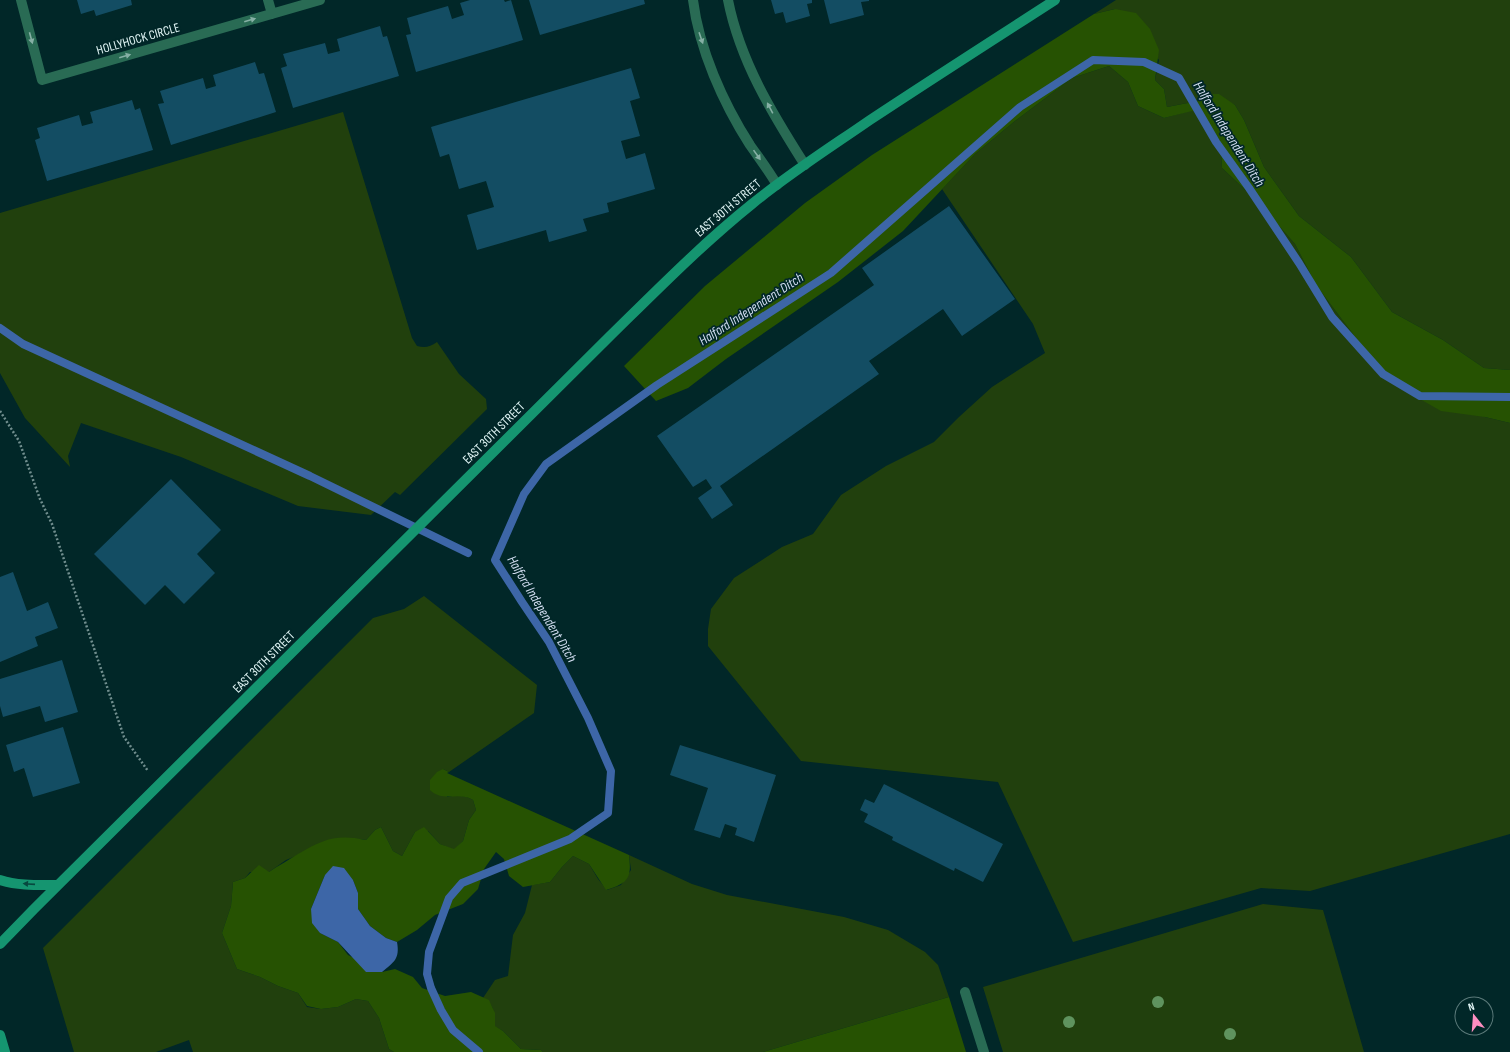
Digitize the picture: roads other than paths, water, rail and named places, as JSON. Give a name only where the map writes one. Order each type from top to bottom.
[{"type":"main road","name":"EAST 30TH STREET","points":[[0,944],[662,285],[724,227],[753,203],[805,165],[935,77],[1055,0]]},
{"type":"main road","points":[[0,880],[29,885],[58,885]]},
{"type":"main road","points":[[0,1035],[5,1052]]},
{"type":"street","name":"HOLLYHOCK CIRCLE","points":[[21,0],[42,80],[320,0]]},
{"type":"street","points":[[268,0],[272,14]]},
{"type":"street","points":[[693,0],[699,33],[713,73],[749,144],[777,185]]},
{"type":"street","points":[[728,0],[731,18],[747,63],[771,111],[805,165]]},
{"type":"street","points":[[965,992],[984,1052]]},
{"type":"water","points":[[333,866],[344,868],[353,880],[358,893],[358,909],[370,926],[386,938],[397,942],[398,952],[395,960],[382,972],[366,972],[338,942],[320,933],[312,923],[311,909],[325,875]]},
{"type":"waterway","name":"Halford Independent Ditch","points":[[479,1052],[453,1030],[441,1010],[431,988],[427,974],[429,952],[449,898],[462,883],[570,839],[608,813],[611,771],[588,718],[549,642],[495,560],[524,494],[546,464],[657,385],[831,273],[1020,107],[1093,60],[1144,62],[1179,78],[1216,142],[1299,263],[1332,317],[1383,374],[1420,396],[1510,397]]},
{"type":"waterway","points":[[0,328],[23,344],[310,476],[468,553]]}]
